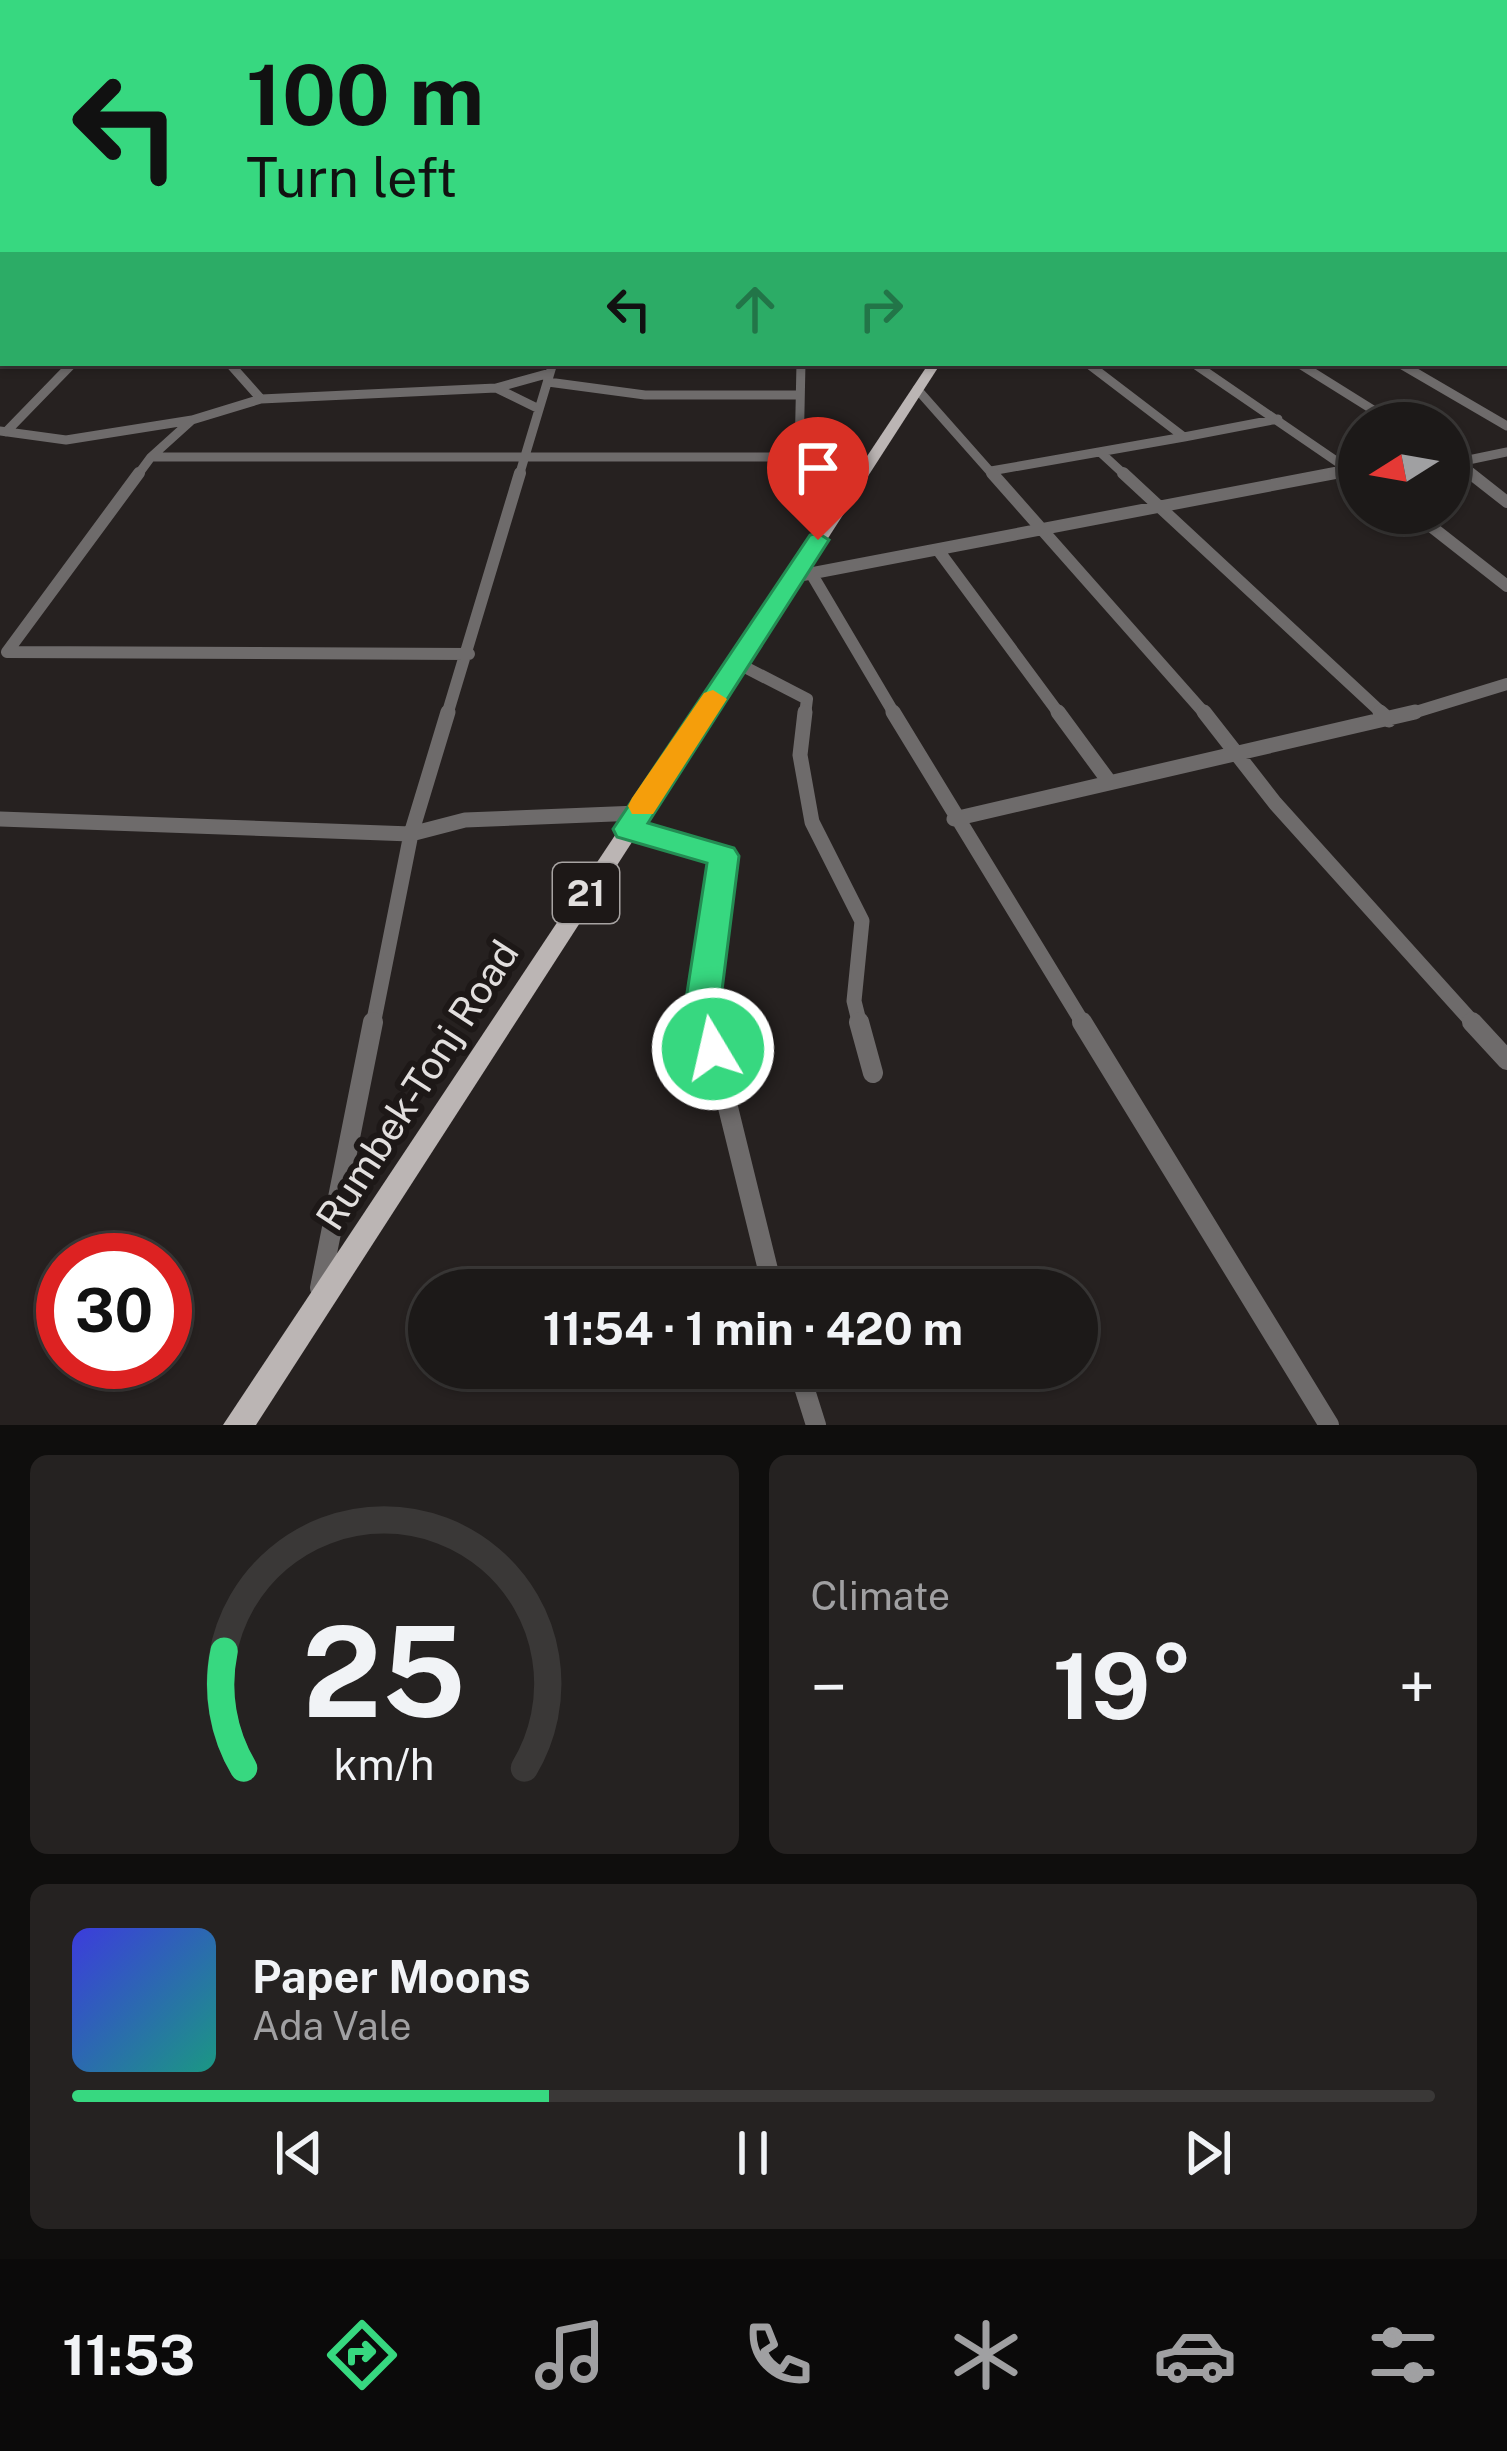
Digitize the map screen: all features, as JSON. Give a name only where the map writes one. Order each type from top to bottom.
[{"type":"main road","name":"Rumbek-Tonj Road","points":[[238,1425],[737,663],[802,575],[865,466],[933,366]]},
{"type":"street","points":[[2,433],[70,366]]},
{"type":"street","points":[[232,366],[262,399]]},
{"type":"street","points":[[799,457],[802,366]]},
{"type":"street","points":[[1091,366],[1184,437]]},
{"type":"street","points":[[1198,366],[1338,463]]},
{"type":"street","points":[[1303,366],[1360,402]]},
{"type":"street","points":[[1404,366],[1507,426]]},
{"type":"street","points":[[2,433],[66,440],[192,419],[262,399],[496,388],[550,372],[645,395],[800,395]]},
{"type":"street","points":[[317,1304],[411,834],[469,654],[550,372]]},
{"type":"street","points":[[496,388],[539,409]]},
{"type":"street","points":[[917,389],[1241,755],[1275,803],[1507,1060]]},
{"type":"street","points":[[192,419],[151,457],[7,652],[469,654]]},
{"type":"street","points":[[991,471],[1278,419]]},
{"type":"street","points":[[1100,452],[1389,720]]},
{"type":"street","points":[[1470,458],[1507,452]]},
{"type":"street","points":[[151,457],[799,457],[865,466]]},
{"type":"street","points":[[1470,474],[1507,502]]},
{"type":"street","points":[[1329,1425],[1158,1138],[802,575],[1338,477]]},
{"type":"street","points":[[1441,534],[1507,586]]},
{"type":"street","points":[[938,550],[1108,780]]},
{"type":"street","points":[[737,663],[807,699],[800,755],[812,822],[862,921],[854,1001],[873,1073]]},
{"type":"street","points":[[954,819],[1108,780],[1389,720],[1507,683]]},
{"type":"street","points":[[0,819],[411,834],[465,820],[633,821],[723,856],[703,1006],[768,1269]]},
{"type":"street","points":[[805,1389],[816,1425]]},
{"type":"slow traffic","points":[[643,806],[713,699]]},
{"type":"route","points":[[713,1049],[703,1006],[723,856],[628,829],[818,540]]}]
